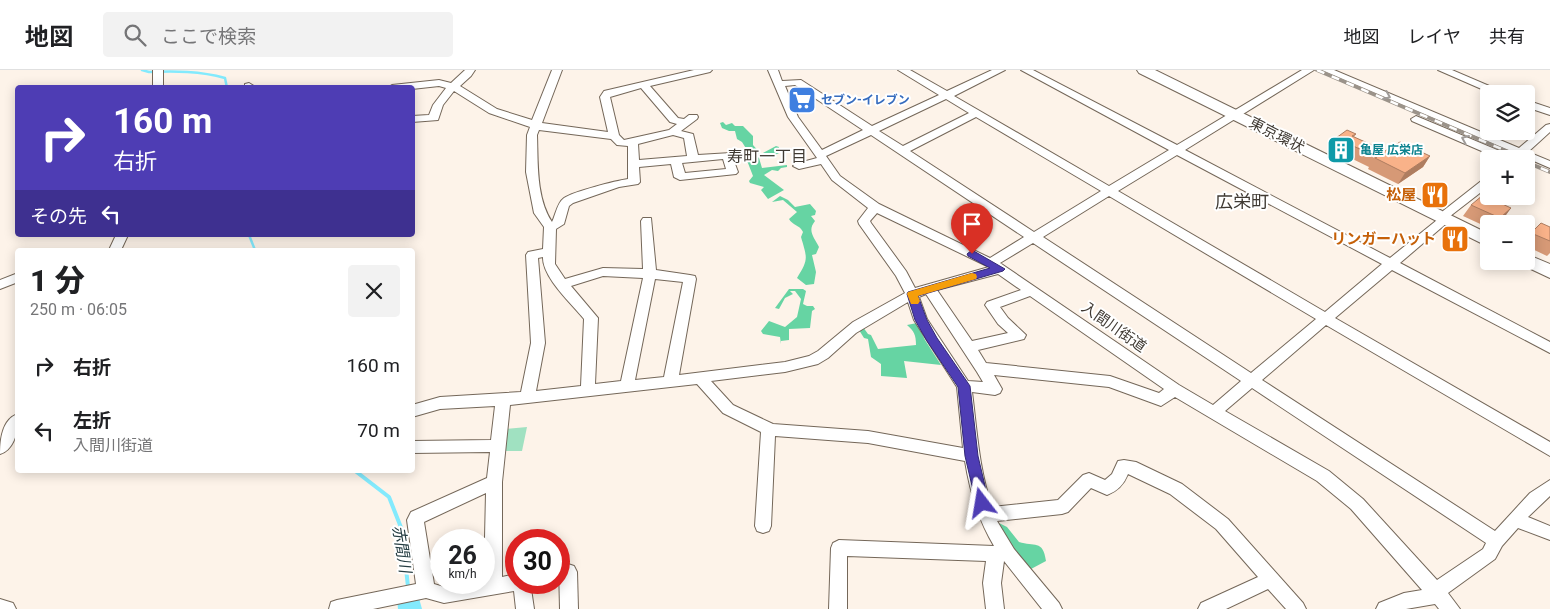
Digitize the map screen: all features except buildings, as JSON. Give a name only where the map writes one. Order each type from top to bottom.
[{"type":"highway","name":"東京環状","points":[[1144,70],[1238,112]]},
{"type":"highway","name":"東京環状","points":[[1155,70],[1445,216],[1480,236]]},
{"type":"highway","name":"東京環状","points":[[1445,216],[1480,231]]},
{"type":"highway","points":[[1535,258],[1550,266]]},
{"type":"highway","points":[[1535,264],[1550,272]]},
{"type":"street","points":[[415,120],[434,118],[436,106],[470,70]]},
{"type":"street","points":[[558,70],[532,135],[532,172],[540,213],[550,227],[549,264],[562,284],[590,318],[588,389]]},
{"type":"street","points":[[644,85],[674,120],[688,120],[673,132],[632,142],[621,142],[614,136],[605,97],[608,92],[706,70]]},
{"type":"street","name":"入間川街道","points":[[773,70],[794,117],[836,178],[876,207],[995,266],[1174,389],[1317,472],[1357,504],[1451,609]]},
{"type":"street","points":[[903,70],[1550,450]]},
{"type":"street","points":[[799,166],[822,157],[1000,70]]},
{"type":"street","points":[[1026,70],[1550,348]]},
{"type":"street","points":[[415,410],[440,403],[503,400],[588,389],[670,382],[714,374],[788,367],[813,360],[823,355],[827,349],[852,330],[912,294],[995,266],[1032,236],[1177,150],[1306,70],[1489,150]]},
{"type":"street","points":[[1326,70],[1516,150]]},
{"type":"street","points":[[1443,70],[1480,85]]},
{"type":"street","points":[[158,72],[158,85]]},
{"type":"street","points":[[779,84],[797,82],[1496,541]]},
{"type":"street","points":[[415,86],[439,83],[454,87],[493,111],[536,124],[581,134],[614,136]]},
{"type":"street","points":[[1535,106],[1550,112]]},
{"type":"street","points":[[902,151],[977,113]]},
{"type":"street","points":[[1523,150],[1550,127]]},
{"type":"street","points":[[673,132],[689,136],[693,158]]},
{"type":"street","points":[[550,227],[558,224],[564,205],[570,200],[618,184],[634,182],[632,142]]},
{"type":"street","points":[[634,164],[727,155],[732,172],[680,177],[676,160]]},
{"type":"street","points":[[1535,158],[1550,165]]},
{"type":"street","points":[[1213,413],[1294,347],[1480,187]]},
{"type":"street","points":[[876,207],[864,221],[865,224],[884,248],[912,294],[921,320],[933,341],[964,386],[978,490],[1002,553],[1053,609]]},
{"type":"street","points":[[626,385],[650,274],[647,221]]},
{"type":"street","points":[[527,397],[538,344],[532,255],[548,252]]},
{"type":"street","points":[[562,284],[603,272],[650,274],[690,279],[670,382]]},
{"type":"street","points":[[0,285],[15,278]]},
{"type":"street","points":[[930,289],[995,389],[964,386]]},
{"type":"street","points":[[968,347],[1019,336],[1003,321],[992,304],[1032,291]]},
{"type":"street","points":[[982,368],[1110,382],[1161,400],[1174,389]]},
{"type":"street","points":[[700,378],[728,409],[772,430],[868,437],[972,456]]},
{"type":"street","points":[[494,529],[494,482],[503,400]]},
{"type":"street","points":[[0,448],[15,425]]},
{"type":"street","points":[[763,526],[767,435],[772,430]]},
{"type":"street","points":[[415,447],[498,446]]},
{"type":"street","points":[[987,515],[1062,507],[1090,480],[1107,488],[1118,479],[1124,466],[1130,467],[1176,489],[1222,524],[1297,609]]},
{"type":"street","points":[[426,590],[415,520],[417,517],[494,482]]},
{"type":"street","points":[[1385,609],[1404,601],[1438,593],[1489,554],[1496,541],[1536,498],[1550,487]]},
{"type":"street","points":[[1516,520],[1550,533]]},
{"type":"street","points":[[838,609],[839,548],[1002,553]]},
{"type":"street","points":[[995,609],[992,583],[1002,553]]},
{"type":"street","points":[[1207,609],[1271,579]]},
{"type":"street","points":[[333,609],[426,590],[430,591]]},
{"type":"street","points":[[523,594],[525,609]]},
{"type":"street","points":[[569,594],[569,609]]},
{"type":"street","points":[[0,607],[7,609]]},
{"type":"green space","points":[[723,122],[726,125],[732,123],[735,126],[743,126],[753,136],[753,145],[761,154],[776,146],[779,147],[779,153],[769,158],[759,158],[762,168],[787,165],[787,167],[781,168],[778,171],[772,170],[764,175],[784,190],[768,199],[761,190],[764,187],[750,183],[749,181],[753,176],[746,158],[751,150],[747,150],[742,142],[737,139],[735,131],[722,128],[720,123]]},
{"type":"green space","points":[[780,196],[788,200],[795,207],[810,204],[816,211],[815,215],[811,216],[815,221],[811,231],[819,247],[816,254],[812,255],[816,272],[814,284],[806,285],[797,278],[804,267],[806,258],[801,237],[803,232],[789,219],[797,212],[783,200],[772,202]]},
{"type":"green space","points":[[789,289],[803,289],[806,291],[803,304],[813,306],[815,309],[812,311],[810,328],[789,329],[789,340],[781,341],[781,344],[780,337],[763,334],[761,331],[769,321],[785,327],[797,317],[801,299],[795,291],[790,291],[793,294],[785,298],[779,309],[775,308]]},
{"type":"green space","points":[[917,323],[941,365],[904,361],[907,378],[881,376],[881,364],[871,357],[868,339],[864,338],[859,330],[863,327],[871,335],[878,349],[916,345],[916,338],[907,325]]},
{"type":"green space","points":[[527,427],[522,451],[506,451],[502,449],[505,429]]},
{"type":"green space","points":[[999,523],[1007,527],[1019,542],[1037,545],[1043,549],[1046,561],[1031,569],[1018,557]]},
{"type":"waterway","name":"赤間川","points":[[142,70],[149,72],[206,74],[225,78],[226,85]]},
{"type":"waterway","name":"赤間川","points":[[250,237],[254,248]]},
{"type":"waterway","name":"赤間川","points":[[358,473],[389,497],[402,530],[408,587]]},
{"type":"waterway","name":"赤間川","points":[[409,599],[410,609]]},
{"type":"railway","points":[[1317,70],[1504,150]]},
{"type":"railway","points":[[1535,166],[1550,172]]},
{"type":"slow traffic","points":[[914,301],[912,294],[972,277]]},
{"type":"place","name":"セブン-イレブン","points":[[802,100]]},
{"type":"place","name":"亀屋 広栄店","points":[[1341,150]]},
{"type":"place","name":"松屋","points":[[1435,195]]},
{"type":"place","name":"リンガーハット","points":[[1455,239]]},
{"type":"district","name":"寿町一丁目","points":[[767,156]]},
{"type":"district","name":"広栄町","points":[[1242,201]]},
{"type":"route","points":[[972,254],[1000,269],[912,294],[921,320],[964,386],[972,456],[982,503]]}]
